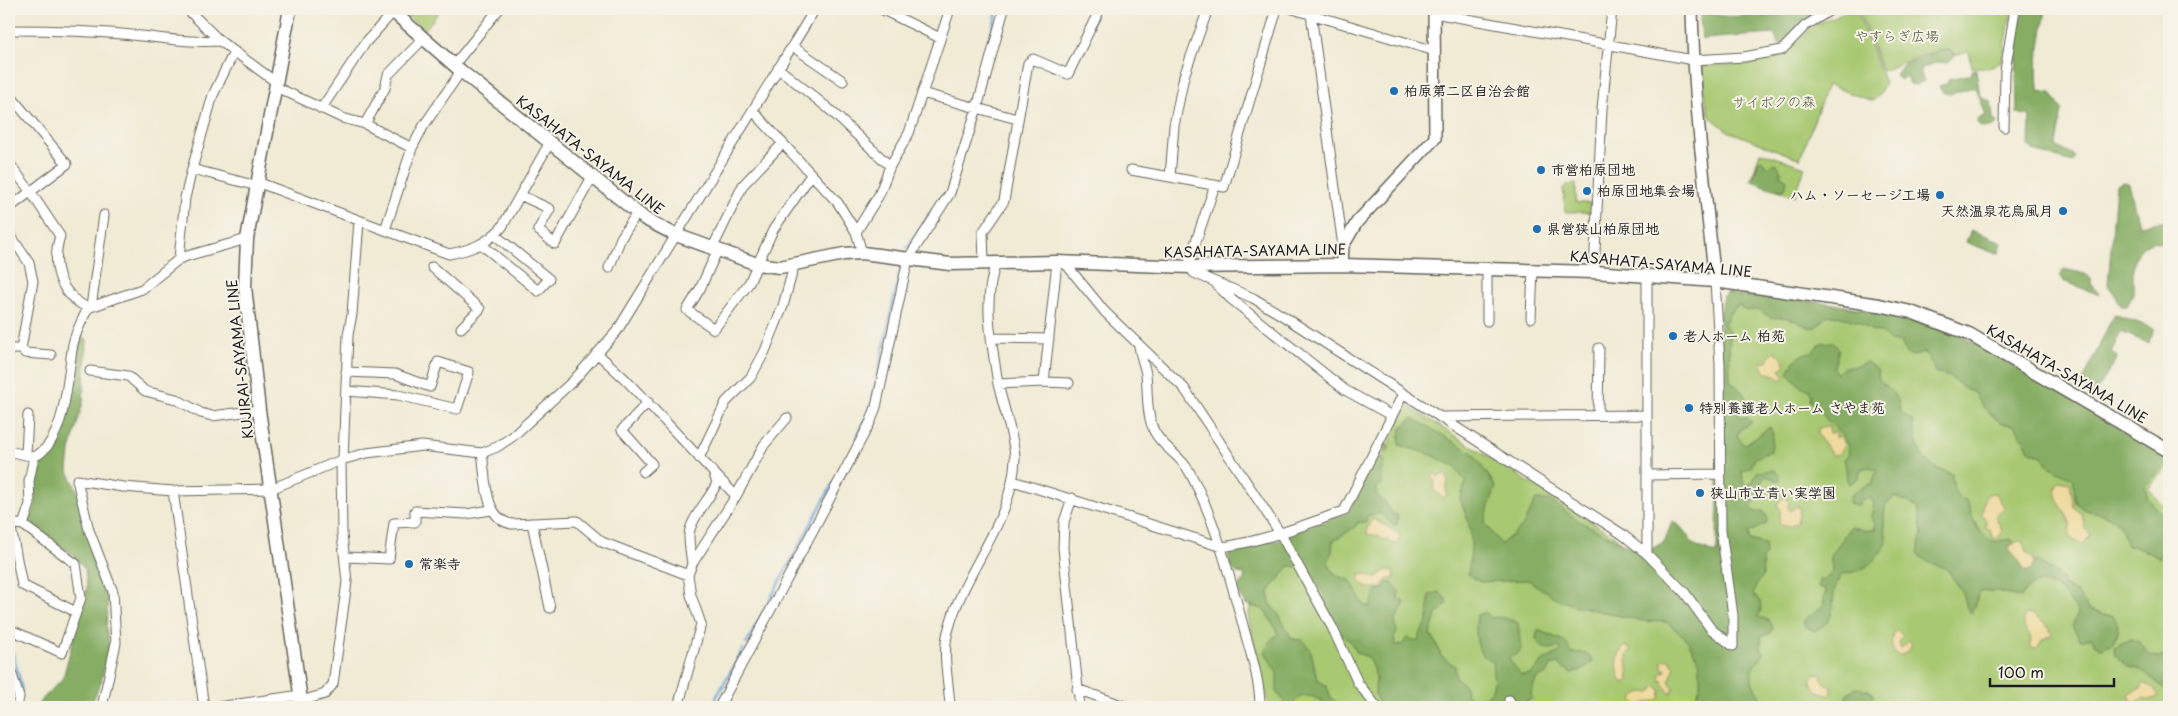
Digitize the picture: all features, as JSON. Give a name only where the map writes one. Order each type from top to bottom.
[{"type":"main road","name":"KUJIRAI-SAYAMA LINE","points":[[290,9],[247,239],[245,287],[259,410],[301,701]]},
{"type":"main road","name":"KASAHATA-SAYAMA LINE","points":[[392,10],[457,68],[637,213],[660,228],[676,235],[757,264],[780,267],[794,266],[844,254],[862,253],[942,263],[1061,263],[1190,267],[1342,265],[1594,272],[1715,282],[1886,306],[1943,323],[1982,341],[2169,452]]},
{"type":"street","points":[[188,9],[220,42],[276,85],[321,109],[346,120],[365,124],[412,148]]},
{"type":"street","points":[[385,230],[412,148],[457,68],[499,9]]},
{"type":"street","points":[[102,707],[116,643],[113,592],[89,530],[77,480],[123,487],[173,491],[271,489],[342,460],[395,448],[422,446],[482,453],[497,447],[512,436],[574,380],[618,331],[815,9]]},
{"type":"street","points":[[881,9],[940,38]]},
{"type":"street","points":[[856,232],[879,196],[890,166],[909,133],[950,9]]},
{"type":"street","points":[[719,707],[871,421],[876,407],[908,259],[950,193],[977,108],[1004,9]]},
{"type":"street","points":[[950,707],[945,660],[948,629],[958,602],[995,532],[1007,503],[1015,456],[998,384],[991,338],[988,292],[990,263],[983,232],[1004,201],[1028,62],[1033,59],[1068,74],[1100,9]]},
{"type":"street","points":[[1170,177],[1174,126],[1184,76],[1208,9]]},
{"type":"street","points":[[1131,170],[1224,187],[1278,9]]},
{"type":"street","points":[[1292,9],[1435,51]]},
{"type":"street","points":[[1594,272],[1607,45],[1612,9]]},
{"type":"street","points":[[1215,186],[1190,259],[1190,267],[1200,277],[1253,298],[1268,307],[1622,534],[1647,554],[1685,593],[1711,629],[1733,646],[1732,615],[1721,531],[1720,364],[1715,282],[1693,60],[1692,9]]},
{"type":"street","points":[[1343,246],[1357,222],[1435,138],[1434,11],[1693,60],[1744,57],[1782,50],[1805,26],[1832,9]]},
{"type":"street","points":[[2004,127],[2005,71],[2015,9]]},
{"type":"street","points":[[2164,9],[2169,16]]},
{"type":"street","points":[[321,109],[366,42],[392,10]]},
{"type":"street","points":[[1307,12],[1343,246],[1342,265]]},
{"type":"street","points":[[9,30],[49,30],[132,35],[183,42],[220,42]]},
{"type":"street","points":[[365,124],[385,88],[388,75],[424,38]]},
{"type":"street","points":[[792,46],[843,80]]},
{"type":"street","points":[[179,260],[185,198],[192,169],[213,95],[234,52]]},
{"type":"street","points":[[778,68],[829,109],[890,166]]},
{"type":"street","points":[[922,93],[1017,118]]},
{"type":"street","points":[[9,94],[66,164],[9,208]]},
{"type":"street","points":[[753,111],[838,202],[856,232],[862,253]]},
{"type":"street","points":[[192,169],[257,184],[449,254],[471,249],[495,235],[502,227],[549,144]]},
{"type":"street","points":[[782,144],[743,185],[715,248],[700,289],[687,310],[714,329],[748,283],[773,230],[811,175]]},
{"type":"street","points":[[9,163],[60,236],[56,250],[55,266],[70,296],[80,304],[90,308],[142,289],[179,260],[203,250],[247,239]]},
{"type":"street","points":[[520,195],[550,209],[538,230],[555,244],[592,177]]},
{"type":"street","points":[[609,268],[621,238],[637,213]]},
{"type":"street","points":[[9,451],[30,456],[47,449],[64,409],[73,343],[78,327],[90,308],[104,215]]},
{"type":"street","points":[[218,707],[301,701],[325,694],[333,684],[347,582],[346,557],[342,534],[342,460],[348,335],[352,314],[359,221]]},
{"type":"street","points":[[9,233],[29,263],[33,281],[22,349]]},
{"type":"street","points":[[481,244],[538,291],[549,279],[495,235]]},
{"type":"street","points":[[1044,382],[1061,263]]},
{"type":"street","points":[[1061,263],[1104,312],[1184,388],[1280,533],[1332,627],[1358,683],[1377,707]]},
{"type":"street","points":[[699,458],[726,402],[752,377],[765,351],[784,306],[794,266]]},
{"type":"street","points":[[432,267],[480,309],[461,328]]},
{"type":"street","points":[[1487,269],[1487,321]]},
{"type":"street","points":[[1531,318],[1533,270]]},
{"type":"street","points":[[1647,276],[1647,554]]},
{"type":"street","points":[[1215,282],[1230,299],[1345,390],[1392,416]]},
{"type":"street","points":[[991,338],[1049,339]]},
{"type":"street","points":[[1138,344],[1145,372],[1149,412],[1154,431],[1164,445],[1183,461],[1193,478],[1222,547],[1254,667],[1260,696],[1260,707]]},
{"type":"street","points":[[1598,415],[1599,348]]},
{"type":"street","points":[[9,349],[22,349],[25,353],[51,355]]},
{"type":"street","points":[[598,354],[648,402],[736,496]]},
{"type":"street","points":[[346,372],[394,374],[430,387],[438,362],[469,372],[457,409],[398,395],[346,391]]},
{"type":"street","points":[[90,371],[128,376],[145,392],[176,399],[206,415],[212,416],[259,410]]},
{"type":"street","points":[[998,384],[1069,383]]},
{"type":"street","points":[[1012,480],[1222,547],[1280,533],[1344,512],[1402,394]]},
{"type":"street","points":[[642,472],[652,464],[622,430],[648,402]]},
{"type":"street","points":[[23,525],[30,504],[28,415]]},
{"type":"street","points":[[1440,417],[1646,415]]},
{"type":"street","points":[[678,707],[701,624],[691,596],[688,575],[692,564],[736,496],[764,445],[787,418]]},
{"type":"street","points":[[482,453],[491,510],[503,522],[576,521],[602,542],[688,575]]},
{"type":"street","points":[[692,564],[689,535],[691,525],[714,490],[716,483],[713,472]]},
{"type":"street","points":[[1647,475],[1720,474]]},
{"type":"street","points":[[173,491],[204,707]]},
{"type":"street","points":[[1072,498],[1064,522],[1063,548],[1080,707]]},
{"type":"street","points":[[346,557],[388,559],[394,523],[415,522],[415,512],[466,514],[491,510]]},
{"type":"street","points":[[9,629],[62,652],[81,598],[76,564],[23,525],[9,523],[22,585],[76,612]]},
{"type":"street","points":[[532,523],[550,608]]},
{"type":"street","points":[[10,670],[19,697],[17,707]]},
{"type":"street","points":[[1077,689],[1126,707]]},
{"type":"green space","points":[[400,9],[441,9],[424,31]]},
{"type":"green space","points":[[1772,9],[1826,9],[1786,42],[1779,45],[1774,34],[1702,39],[1701,10],[1718,15],[1734,16],[1768,13]]},
{"type":"green space","name":"サイボクの森","points":[[1851,9],[1856,9],[1885,83],[1879,95],[1873,101],[1827,85],[1800,159],[1728,131],[1709,116],[1701,70],[1703,66],[1750,64],[1781,56],[1815,25]]},
{"type":"green space","name":"やすらぎ広場","points":[[1858,9],[2012,9],[2002,62],[1987,68],[1972,67],[1969,52],[1931,60],[1928,53],[1882,71]]},
{"type":"green space","points":[[2023,9],[2046,9],[2037,66],[2038,91],[2051,93],[2062,110],[2056,146],[2075,157],[2073,162],[2033,151],[2029,147],[2030,116],[2017,113],[2016,45]]},
{"type":"green space","points":[[1940,50],[1953,52],[1954,57],[1947,63],[1938,62],[1921,69],[1924,81],[1917,85],[1910,84],[1907,77],[1900,80],[1895,76],[1904,64]]},
{"type":"green space","points":[[1976,69],[1982,98],[1991,101],[1993,118],[1997,123],[1993,126],[1983,128],[1977,123],[1977,120],[1986,115],[1976,88],[1951,94],[1942,91],[1939,86],[1947,84],[1949,79],[1972,74],[1972,70]]},
{"type":"green space","points":[[1760,152],[1805,167],[1795,196],[1751,181]]},
{"type":"green space","points":[[1762,160],[1769,167],[1774,163],[1777,164],[1781,171],[1781,176],[1787,180],[1785,189],[1766,187],[1753,179],[1758,162]]},
{"type":"green space","points":[[2123,182],[2129,184],[2139,225],[2169,221],[2169,247],[2153,241],[2139,250],[2136,256],[2133,269],[2133,294],[2127,306],[2122,306],[2108,285],[2116,185]]},
{"type":"green space","points":[[1576,184],[1576,203],[1595,203],[1592,212],[1565,212],[1563,188],[1566,185]]},
{"type":"green space","points":[[1971,230],[2000,241],[2002,244],[1999,253],[1994,253],[1966,242]]},
{"type":"green space","points":[[2064,269],[2085,274],[2091,278],[2091,285],[2100,295],[2063,281],[2060,277]]},
{"type":"green space","points":[[1729,291],[1882,311],[1927,321],[1968,340],[2093,416],[2169,459],[2169,466],[2148,489],[2169,510],[2169,707],[1751,707],[1731,579],[1723,296]]},
{"type":"green space","points":[[1726,293],[1739,297],[1777,297],[1834,304],[1916,321],[1947,333],[1960,335],[2115,424],[2169,459],[2169,462],[2145,486],[2148,499],[2169,520],[2169,556],[2165,552],[2159,558],[2137,547],[2127,546],[2120,527],[2115,522],[2100,513],[2085,510],[2079,505],[2075,499],[2073,478],[2057,471],[2048,465],[2042,456],[2030,451],[2015,425],[2002,424],[1984,408],[1974,393],[1950,377],[1935,372],[1928,355],[1922,352],[1914,356],[1906,354],[1902,343],[1890,341],[1882,333],[1871,330],[1859,322],[1834,315],[1827,316],[1817,327],[1809,327],[1789,318],[1771,317],[1760,310],[1746,311],[1739,305],[1732,310],[1724,324],[1729,331],[1730,381],[1742,392],[1747,402],[1748,407],[1737,412],[1741,417],[1748,418],[1752,422],[1740,430],[1737,436],[1744,445],[1770,427],[1773,434],[1771,451],[1755,458],[1751,467],[1742,471],[1743,481],[1746,486],[1752,483],[1757,472],[1774,470],[1781,477],[1779,481],[1766,476],[1761,483],[1758,491],[1759,497],[1751,506],[1754,512],[1763,511],[1768,518],[1766,524],[1749,532],[1749,540],[1765,544],[1766,553],[1762,559],[1763,575],[1753,595],[1760,600],[1761,611],[1758,617],[1769,620],[1773,628],[1771,633],[1761,637],[1761,647],[1764,653],[1754,666],[1751,675],[1754,686],[1765,703],[1765,707],[1691,707],[1700,687],[1700,663],[1686,638],[1666,622],[1642,621],[1573,605],[1557,599],[1528,580],[1480,582],[1468,574],[1471,536],[1460,499],[1466,482],[1454,466],[1432,455],[1399,445],[1401,428],[1413,418],[1473,453],[1496,487],[1485,523],[1501,544],[1522,527],[1536,500],[1550,500],[1579,521],[1630,547],[1640,555],[1664,542],[1672,522],[1682,529],[1694,544],[1702,549],[1717,553],[1720,311],[1723,296]]},
{"type":"green space","points":[[2114,314],[2155,329],[2148,343],[2121,332],[2111,352],[2117,356],[2116,361],[2094,394],[2081,385]]},
{"type":"green space","points":[[80,336],[87,340],[83,402],[70,451],[68,471],[77,490],[104,579],[108,600],[106,627],[109,644],[101,682],[92,702],[92,707],[35,707],[63,678],[87,588],[85,570],[72,554],[29,524],[36,504],[34,486],[37,465],[56,444],[67,417]]},
{"type":"green space","points":[[1833,342],[1839,349],[1834,368],[1837,374],[1844,367],[1853,367],[1867,362],[1878,371],[1879,380],[1890,389],[1898,400],[1900,411],[1913,422],[1916,441],[1921,453],[1934,467],[1952,474],[1956,492],[1959,498],[1966,500],[1975,524],[1980,531],[1992,542],[2011,539],[2028,561],[2038,561],[2063,578],[2064,585],[2079,595],[2088,609],[2103,615],[2112,615],[2117,621],[2118,629],[2113,643],[2101,648],[2094,644],[2092,637],[2081,641],[2072,626],[2078,613],[2073,605],[2059,591],[2043,583],[2035,584],[2021,598],[1997,591],[1980,592],[1971,613],[1961,591],[1947,569],[1928,562],[1917,554],[1922,533],[1918,509],[1909,502],[1895,497],[1885,505],[1884,522],[1887,543],[1869,565],[1858,571],[1842,574],[1837,582],[1832,613],[1823,625],[1814,631],[1804,626],[1804,620],[1823,606],[1826,589],[1818,587],[1819,580],[1828,577],[1833,571],[1831,556],[1849,528],[1851,526],[1866,531],[1875,529],[1875,523],[1871,517],[1874,503],[1870,498],[1861,500],[1858,506],[1849,504],[1850,496],[1857,490],[1872,483],[1877,470],[1869,467],[1861,469],[1858,478],[1849,484],[1844,460],[1849,453],[1845,440],[1810,401],[1811,394],[1809,389],[1802,388],[1788,373],[1794,361],[1803,354],[1812,352],[1821,343]]},
{"type":"green space","points":[[1406,405],[1613,535],[1673,587],[1744,707],[1269,707],[1248,616],[1256,589],[1297,533],[1356,518]]},
{"type":"green space","points":[[1382,440],[1385,440],[1389,448],[1387,452],[1383,452],[1380,456],[1384,461],[1382,471],[1383,483],[1378,485],[1376,494],[1386,503],[1392,513],[1398,516],[1397,525],[1393,525],[1380,513],[1367,516],[1366,522],[1357,523],[1355,527],[1333,541],[1332,552],[1328,562],[1336,574],[1349,579],[1365,606],[1370,607],[1377,590],[1384,589],[1387,583],[1392,583],[1399,591],[1398,598],[1405,603],[1395,621],[1397,632],[1394,638],[1396,645],[1402,645],[1407,638],[1418,641],[1428,621],[1429,595],[1439,592],[1446,599],[1447,604],[1436,615],[1430,635],[1435,640],[1441,656],[1455,666],[1456,678],[1466,687],[1467,694],[1472,699],[1479,699],[1488,695],[1493,688],[1493,661],[1482,654],[1476,635],[1477,615],[1485,612],[1491,618],[1505,618],[1518,623],[1521,649],[1517,654],[1508,658],[1521,675],[1531,674],[1542,662],[1561,651],[1560,647],[1548,649],[1540,645],[1536,638],[1538,630],[1566,642],[1572,653],[1585,654],[1593,662],[1580,671],[1572,673],[1557,664],[1551,666],[1547,674],[1536,679],[1531,694],[1532,698],[1520,707],[1380,707],[1375,694],[1376,676],[1368,657],[1357,653],[1350,641],[1327,623],[1319,610],[1326,600],[1314,576],[1305,569],[1289,566],[1269,592],[1270,604],[1278,613],[1292,639],[1302,640],[1311,651],[1317,679],[1327,687],[1331,698],[1341,707],[1320,707],[1322,701],[1314,697],[1303,696],[1293,703],[1294,707],[1281,707],[1285,702],[1277,693],[1277,673],[1265,652],[1270,641],[1278,634],[1276,628],[1263,609],[1245,604],[1238,589],[1245,577],[1244,574],[1234,571],[1228,556],[1232,548],[1241,546],[1254,548],[1263,540],[1278,541],[1285,535],[1345,514],[1352,507],[1353,501]]},
{"type":"green space","points":[[2131,639],[2139,642],[2151,656],[2164,657],[2169,668],[2169,693],[2153,679],[2138,669],[2129,667],[2115,655],[2114,647]]},
{"type":"green space","points":[[1857,688],[1868,690],[1874,694],[1870,707],[1845,707],[1847,693]]},
{"type":"sand","points":[[1775,351],[1786,365],[1780,370],[1785,376],[1781,380],[1776,375],[1765,372],[1761,362],[1768,361],[1770,355]]},
{"type":"sand","points":[[1829,426],[1830,434],[1836,431],[1836,438],[1841,437],[1844,446],[1839,454],[1832,455],[1817,434],[1818,429]]},
{"type":"sand","points":[[1435,473],[1438,477],[1444,474],[1447,477],[1447,495],[1443,498],[1433,489],[1435,482],[1432,475]]},
{"type":"sand","points":[[2059,481],[2070,483],[2074,507],[2082,514],[2085,529],[2091,535],[2082,544],[2073,540],[2070,535],[2070,523],[2057,497],[2056,486]]},
{"type":"sand","points":[[1995,493],[2005,508],[1995,516],[2002,530],[2001,535],[1996,539],[1992,537],[1990,529],[1986,528],[1986,520],[1982,514],[1985,498],[1989,494]]},
{"type":"sand","points":[[1782,498],[1786,498],[1789,501],[1788,508],[1790,511],[1797,506],[1800,508],[1797,523],[1788,527],[1780,525],[1781,510],[1777,505]]},
{"type":"sand","points":[[1372,519],[1400,535],[1398,544],[1392,543],[1389,540],[1383,540],[1379,536],[1367,534],[1367,528]]},
{"type":"sand","points":[[2018,541],[2023,542],[2026,552],[2034,559],[2033,566],[2028,571],[2024,570],[2020,562],[2009,550],[2010,546]]},
{"type":"sand","points":[[1387,570],[1393,571],[1395,578],[1386,580],[1382,588],[1367,588],[1359,581],[1360,575],[1367,574],[1376,579]]},
{"type":"sand","points":[[2031,613],[2046,625],[2052,635],[2043,639],[2037,648],[2034,649],[2030,646],[2031,637],[2023,624],[2026,614]]},
{"type":"sand","points":[[1895,631],[1898,631],[1903,636],[1899,643],[1900,648],[1909,640],[1912,644],[1909,650],[1902,655],[1895,654],[1893,649],[1892,639]]},
{"type":"sand","points":[[1625,646],[1631,649],[1627,656],[1629,679],[1626,683],[1622,682],[1618,668],[1619,654]]},
{"type":"sand","points":[[1669,659],[1675,667],[1669,681],[1674,689],[1670,694],[1660,678],[1661,674],[1667,670],[1662,668],[1662,661]]},
{"type":"sand","points":[[1820,674],[1824,683],[1831,686],[1832,692],[1829,696],[1816,690],[1811,683],[1811,678],[1814,675]]},
{"type":"sand","points":[[2144,683],[2154,688],[2158,697],[2149,700],[2144,698],[2136,702],[2131,700],[2129,693],[2141,688]]},
{"type":"sand","points":[[1656,686],[1661,690],[1660,699],[1638,705],[1633,701],[1635,695],[1643,692],[1650,693]]},
{"type":"waterway","points":[[972,101],[998,9]]},
{"type":"waterway","points":[[957,158],[969,113]]},
{"type":"waterway","points":[[907,248],[943,195]]},
{"type":"waterway","points":[[857,438],[872,402],[901,265]]},
{"type":"waterway","points":[[746,644],[833,483]]},
{"type":"waterway","points":[[9,639],[21,685],[21,693]]},
{"type":"waterway","points":[[713,707],[717,696],[743,649]]},
{"type":"place","name":"柏原第二区自治会館","points":[[1394,91]]},
{"type":"place","name":"市営柏原団地","points":[[1541,170]]},
{"type":"place","name":"柏原団地集会場","points":[[1587,191]]},
{"type":"place","name":"ハム・ソーセージ工場","points":[[1940,195]]},
{"type":"place","name":"天然温泉花鳥風月","points":[[2063,211]]},
{"type":"place","name":"県営狭山柏原団地","points":[[1537,229]]},
{"type":"place","name":"老人ホーム 柏苑","points":[[1673,336]]},
{"type":"place","name":"特別養護老人ホーム さやま苑","points":[[1689,408]]},
{"type":"place","name":"狭山市立青い実学園","points":[[1700,493]]},
{"type":"place","name":"常楽寺","points":[[409,564]]}]
